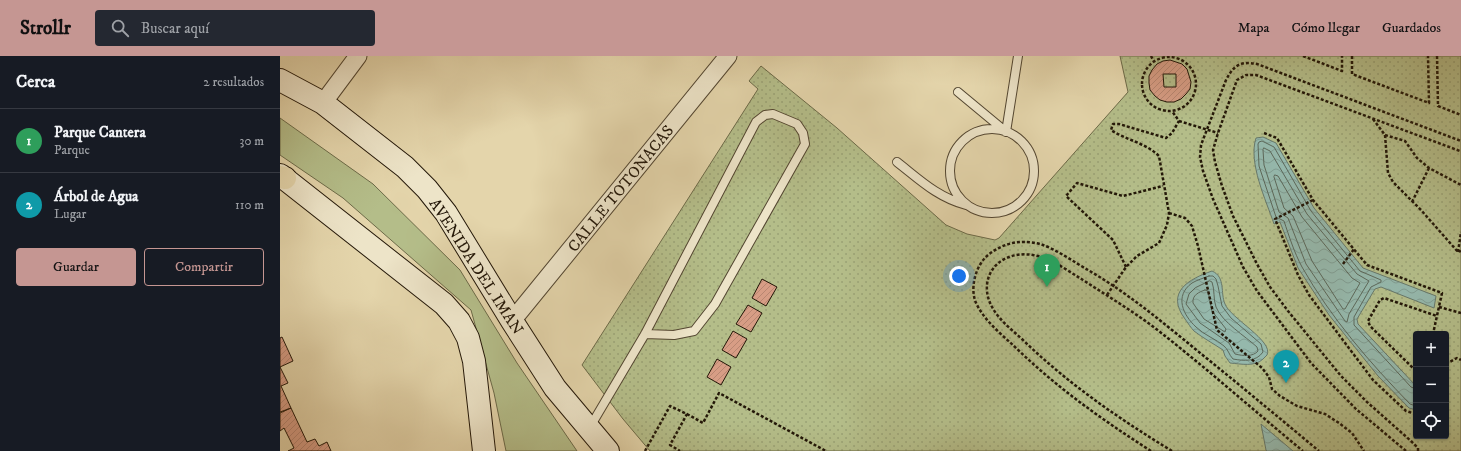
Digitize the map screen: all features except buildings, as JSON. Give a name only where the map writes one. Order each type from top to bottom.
[{"type":"main road","name":"AVENIDA DEL IMAN","points":[[280,80],[324,103],[405,167],[427,189],[446,213],[555,388],[608,451]]},
{"type":"main road","points":[[282,177],[444,304],[459,321],[468,338],[474,361],[484,451]]},
{"type":"street","points":[[324,103],[358,56]]},
{"type":"street","name":"CALLE TOTONACAS","points":[[512,321],[728,56]]},
{"type":"lane","points":[[1006,132],[1018,56]]},
{"type":"lane","points":[[958,92],[1006,132]]},
{"type":"lane","points":[[589,429],[645,334],[756,122],[764,115],[773,114],[797,124],[803,133],[805,144],[715,304],[694,331],[674,335],[645,334]]},
{"type":"lane","points":[[993,129],[1006,132],[1019,138],[1029,149],[1034,163],[1034,177],[1030,191],[1021,203],[1008,210],[994,213],[979,211],[968,205],[958,196],[952,184],[950,171],[952,158],[958,146],[968,137],[980,131],[993,129]]},
{"type":"lane","points":[[897,162],[935,192],[953,201],[968,205]]},
{"type":"path","points":[[1152,56],[1154,62]]},
{"type":"path","points":[[1303,56],[1342,71],[1342,56]]},
{"type":"path","points":[[1352,56],[1352,74],[1428,103],[1428,56]]},
{"type":"path","points":[[1437,56],[1438,106],[1461,115]]},
{"type":"path","points":[[1170,57],[1187,63],[1193,70],[1196,79],[1196,88],[1193,96],[1184,106],[1172,111],[1155,107],[1148,101],[1142,85],[1143,76],[1147,68],[1161,58],[1170,57]]},
{"type":"path","points":[[1406,451],[1356,409],[1311,363],[1257,291],[1243,267],[1213,199],[1200,157],[1202,145],[1226,80],[1231,71],[1239,64],[1247,62],[1257,64],[1461,141]]},
{"type":"path","points":[[1418,451],[1418,448],[1411,441],[1366,402],[1341,376],[1270,287],[1242,237],[1214,162],[1214,150],[1218,133],[1237,80],[1246,75],[1256,75],[1460,151]]},
{"type":"path","points":[[1172,111],[1179,122],[1218,133]]},
{"type":"path","points":[[1373,119],[1385,135],[1388,173],[1396,186],[1460,252]]},
{"type":"path","points":[[1107,295],[1126,267],[1138,256],[1159,243],[1167,225],[1169,213],[1159,156],[1154,150],[1111,130],[1113,124],[1119,124],[1166,138],[1172,133],[1179,122]]},
{"type":"path","points":[[1264,133],[1277,138],[1314,200],[1367,265],[1442,293],[1434,331]]},
{"type":"path","points":[[1385,135],[1405,141],[1417,158],[1429,168],[1461,185]]},
{"type":"path","points":[[1412,202],[1429,168]]},
{"type":"path","points":[[1126,267],[1113,240],[1066,196],[1077,183],[1123,196],[1164,186]]},
{"type":"path","points":[[1314,200],[1275,219],[1298,275],[1318,306],[1373,380],[1406,412],[1413,413]]},
{"type":"path","points":[[1169,213],[1185,218],[1192,226],[1217,330],[1262,368],[1269,377],[1272,389],[1280,396],[1297,406],[1325,414],[1340,423],[1352,433],[1364,451]]},
{"type":"path","points":[[1460,252],[1461,232]]},
{"type":"path","points":[[1151,451],[1067,394],[995,329],[984,316],[976,304],[974,290],[976,274],[984,259],[998,247],[1018,242],[1040,244],[1114,285],[1193,346],[1319,451]]},
{"type":"path","points":[[1343,264],[1354,249]]},
{"type":"path","points":[[1172,451],[1123,421],[1079,389],[1045,361],[998,316],[988,301],[986,287],[990,270],[1001,260],[1016,255],[1034,255],[1052,261],[1107,295],[1151,325],[1303,451]]},
{"type":"path","points":[[1413,368],[1370,326],[1368,321],[1380,300],[1384,298],[1437,316]]},
{"type":"path","points":[[1439,306],[1461,313]]},
{"type":"path","points":[[1449,362],[1457,358],[1461,360]]},
{"type":"path","points":[[645,451],[670,406],[703,423],[719,393],[826,451]]},
{"type":"path","points":[[680,451],[670,445],[687,414]]},
{"type":"green space","points":[[1120,56],[1461,56],[1461,451],[650,451],[623,419],[582,365],[758,89],[749,81],[761,66],[837,128],[946,225],[967,234],[995,240],[999,238],[1128,92]]},
{"type":"green space","points":[[280,118],[373,184],[460,270],[517,363],[577,451],[506,451],[494,393],[471,310],[343,198],[280,155]]},
{"type":"water","points":[[1263,137],[1276,143],[1314,208],[1363,268],[1436,296],[1434,308],[1381,287],[1375,289],[1357,319],[1358,324],[1413,383],[1413,409],[1409,408],[1378,376],[1329,315],[1298,268],[1280,222],[1274,224],[1259,181],[1254,159],[1256,138]]},
{"type":"water","points":[[1212,271],[1221,281],[1225,304],[1229,310],[1264,343],[1267,349],[1267,355],[1260,362],[1252,364],[1230,363],[1223,350],[1194,331],[1179,310],[1178,301],[1182,288],[1195,278]]},
{"type":"water","points":[[1261,424],[1293,451],[1267,451]]},
{"type":"place","name":"Parque Cantera","points":[[1047,287]]},
{"type":"place","name":"Árbol de Agua","points":[[1286,383]]}]
